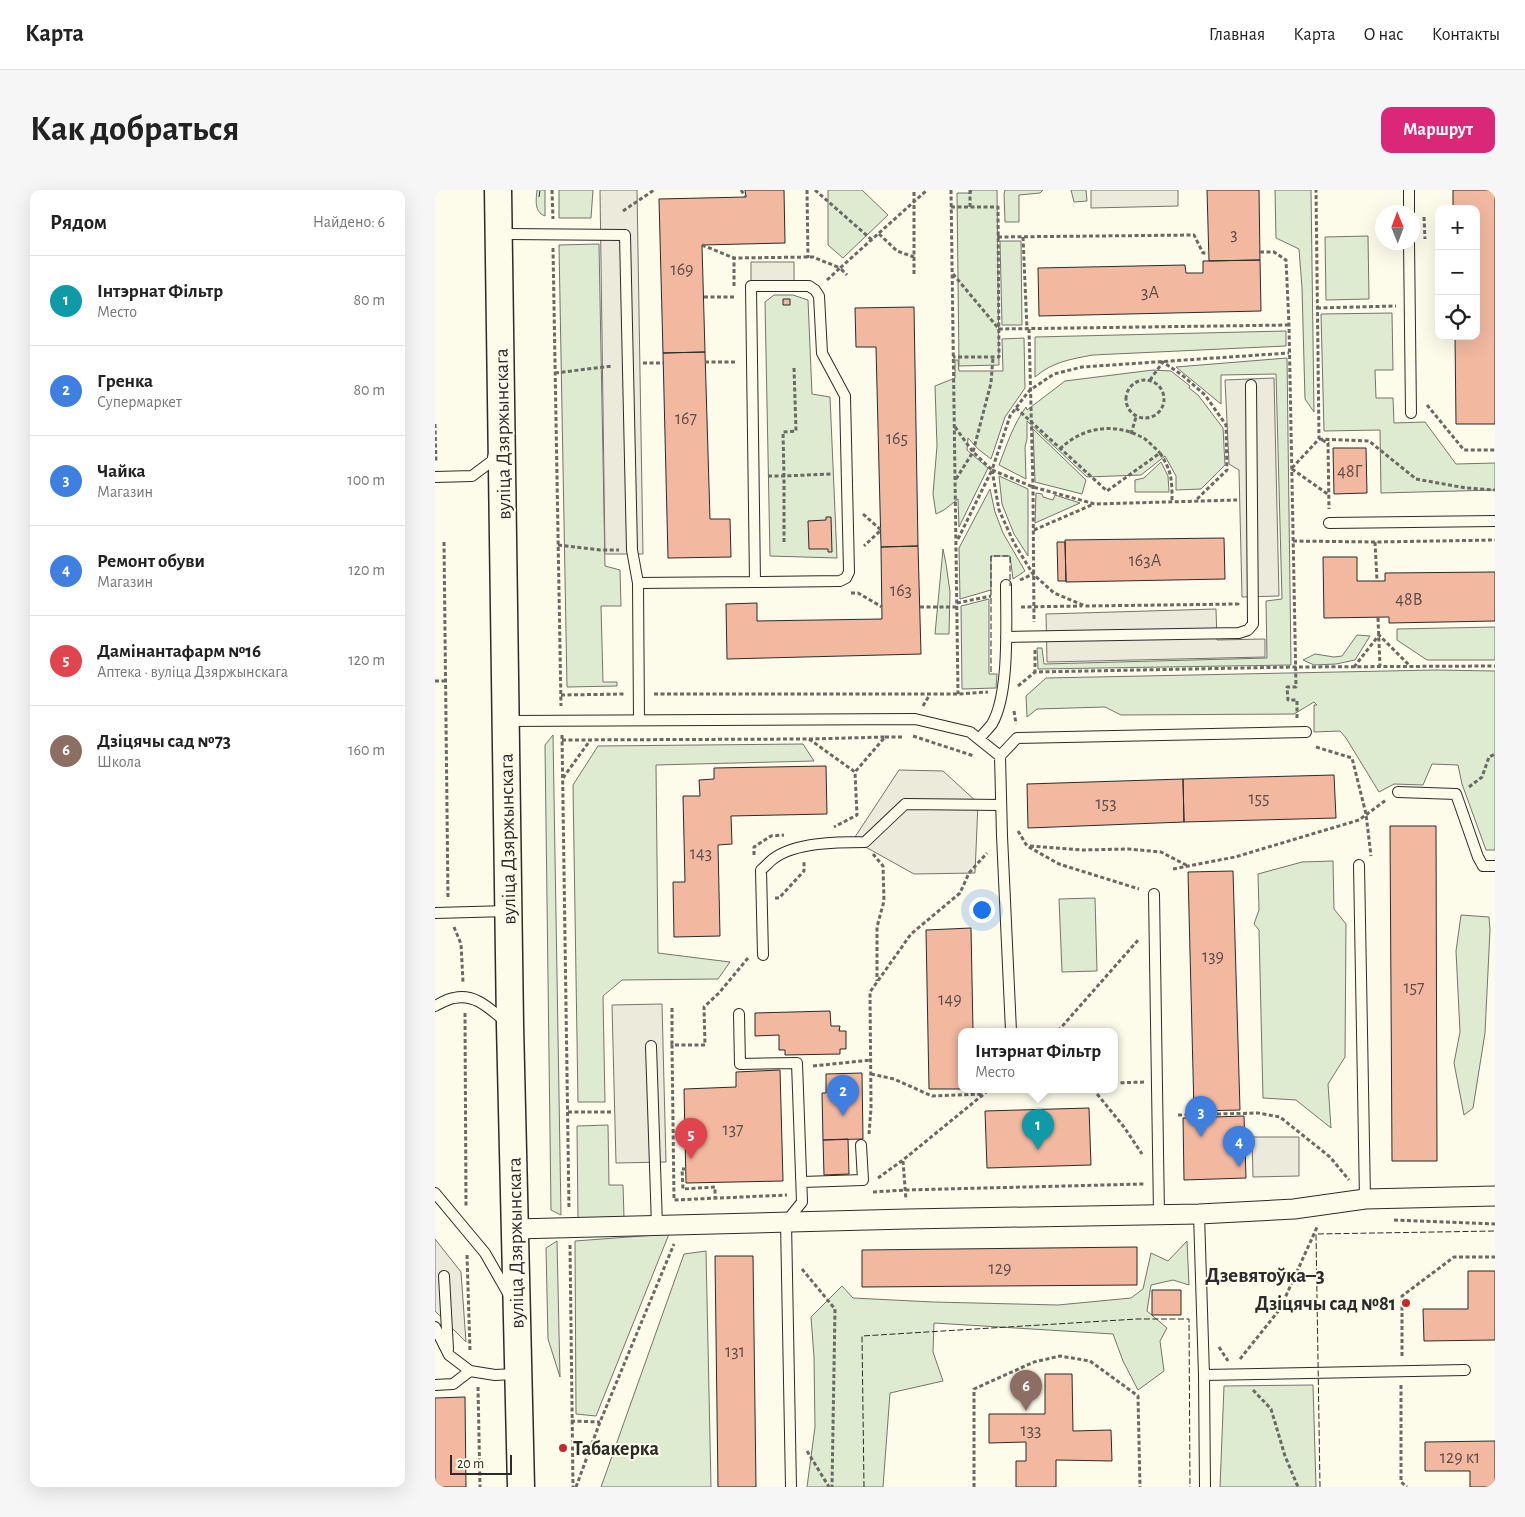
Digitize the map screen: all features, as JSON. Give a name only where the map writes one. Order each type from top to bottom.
[{"type":"main road","name":"вуліца Дзяржынскага","points":[[498,190],[510,1025],[521,1487]]},
{"type":"street","points":[[515,1229],[1199,1214],[1294,1209],[1359,1192],[1495,1196]]},
{"type":"lane","points":[[1409,190],[1409,205]]},
{"type":"lane","points":[[499,234],[625,235],[632,550],[638,583],[639,720]]},
{"type":"lane","points":[[1409,250],[1411,413]]},
{"type":"lane","points":[[638,583],[755,582],[840,581],[846,578],[849,572],[845,396],[821,353],[819,296],[809,286],[751,286],[755,582]]},
{"type":"lane","points":[[1006,637],[1239,632],[1248,630],[1253,624],[1251,385]]},
{"type":"lane","points":[[435,478],[472,476],[492,461],[502,429]]},
{"type":"lane","points":[[1329,523],[1495,521]]},
{"type":"lane","points":[[979,738],[992,723],[1001,699],[1006,637],[1006,585]]},
{"type":"lane","points":[[506,721],[915,719],[970,732],[979,738],[1000,760]]},
{"type":"lane","points":[[1011,1028],[1000,760],[1017,738],[1306,732]]},
{"type":"lane","points":[[1398,792],[1456,794],[1478,857],[1483,866],[1495,866]]},
{"type":"lane","points":[[763,955],[761,870],[774,858],[790,850],[828,842],[864,842],[905,804],[1001,805]]},
{"type":"lane","points":[[1359,865],[1359,1192]]},
{"type":"lane","points":[[1154,894],[1159,1214]]},
{"type":"lane","points":[[435,914],[509,911]]},
{"type":"lane","points":[[435,1006],[453,998],[475,998],[510,1025]]},
{"type":"lane","points":[[739,1014],[740,1064],[797,1063],[802,1202],[786,1222],[791,1487]]},
{"type":"lane","points":[[651,1046],[657,1226]]},
{"type":"lane","points":[[802,1182],[863,1180],[861,1145]]},
{"type":"lane","points":[[435,1193],[485,1253],[517,1310]]},
{"type":"lane","points":[[1199,1214],[1203,1324],[1205,1487]]},
{"type":"lane","points":[[444,1276],[449,1354]]},
{"type":"lane","points":[[435,1327],[449,1354],[471,1370],[495,1375],[518,1374]]},
{"type":"lane","points":[[435,1385],[453,1384],[471,1370]]},
{"type":"lane","points":[[1204,1375],[1235,1371],[1465,1370]]},
{"type":"path","points":[[552,190],[570,1228],[571,1421],[575,1487]]},
{"type":"path","points":[[623,211],[654,190]]},
{"type":"path","points":[[741,190],[746,197]]},
{"type":"path","points":[[807,190],[808,258]]},
{"type":"path","points":[[815,190],[872,240]]},
{"type":"path","points":[[914,190],[914,274]]},
{"type":"path","points":[[840,268],[927,190]]},
{"type":"path","points":[[951,190],[958,694]]},
{"type":"path","points":[[970,190],[970,207]]},
{"type":"path","points":[[1292,468],[1319,439],[1316,190]]},
{"type":"path","points":[[951,207],[998,207],[999,357],[953,357]]},
{"type":"path","points":[[879,234],[897,251],[914,257]]},
{"type":"path","points":[[998,237],[1194,235],[1203,253],[1209,253]]},
{"type":"path","points":[[1023,237],[1033,486],[1035,672]]},
{"type":"path","points":[[702,245],[734,258],[813,257],[840,268],[847,275]]},
{"type":"path","points":[[1259,252],[1274,252],[1286,260],[1296,667],[1296,687],[1287,688],[1287,694],[1288,700],[1297,700],[1297,710]]},
{"type":"path","points":[[734,258],[734,306]]},
{"type":"path","points":[[952,274],[999,329],[1289,325]]},
{"type":"path","points":[[704,297],[734,297]]},
{"type":"path","points":[[1317,308],[1410,306]]},
{"type":"path","points":[[956,543],[992,470],[1011,416],[1030,390],[1054,374],[1082,367],[1289,353]]},
{"type":"path","points":[[955,480],[973,452],[991,383],[993,357]]},
{"type":"path","points":[[705,362],[735,362],[735,371]]},
{"type":"path","points":[[1151,380],[1163,362]]},
{"type":"path","points":[[1163,362],[1182,375],[1205,395],[1225,425],[1227,470],[1195,501]]},
{"type":"path","points":[[555,373],[628,364],[663,363]]},
{"type":"path","points":[[784,542],[783,432],[796,431],[794,368]]},
{"type":"path","points":[[1137,380],[1151,380],[1161,388],[1163,406],[1149,418],[1136,417],[1127,408],[1125,395],[1137,380]]},
{"type":"path","points":[[1426,404],[1464,450],[1495,450]]},
{"type":"path","points":[[1016,408],[1107,492],[1160,453]]},
{"type":"path","points":[[1131,434],[1136,417]]},
{"type":"path","points":[[954,426],[973,452],[992,470],[1033,486],[1095,504],[1253,500]]},
{"type":"path","points":[[1061,449],[1069,440],[1083,432],[1100,428],[1123,430],[1145,439],[1160,453],[1167,465],[1172,479],[1172,502]]},
{"type":"path","points":[[1319,439],[1369,441],[1416,480],[1466,488],[1495,490]]},
{"type":"path","points":[[1319,439],[1328,443],[1329,523]]},
{"type":"path","points":[[1292,468],[1329,495]]},
{"type":"path","points":[[992,470],[999,510],[1014,543],[1033,574],[1054,593],[1085,606]]},
{"type":"path","points":[[784,476],[829,474]]},
{"type":"path","points":[[1033,530],[1095,504]]},
{"type":"path","points":[[862,513],[881,530],[863,547]]},
{"type":"path","points":[[1293,541],[1495,540]]},
{"type":"path","points":[[444,542],[448,892]]},
{"type":"path","points":[[1375,542],[1377,581]]},
{"type":"path","points":[[559,545],[600,550],[632,550]]},
{"type":"path","points":[[848,593],[858,593],[882,607]]},
{"type":"path","points":[[1006,608],[1238,604],[1238,594]]},
{"type":"path","points":[[920,607],[957,605],[991,596]]},
{"type":"path","points":[[1379,618],[1380,666]]},
{"type":"path","points":[[1354,667],[1379,635]]},
{"type":"path","points":[[1379,635],[1411,666]]},
{"type":"path","points":[[561,695],[958,694],[1012,690],[1035,672],[1296,667],[1495,666]]},
{"type":"path","points":[[435,681],[447,681]]},
{"type":"path","points":[[562,779],[590,739],[611,720]]},
{"type":"path","points":[[913,736],[1000,760]]},
{"type":"path","points":[[562,740],[885,737],[855,772],[857,815],[831,828]]},
{"type":"path","points":[[809,739],[855,772]]},
{"type":"path","points":[[1316,747],[1351,758],[1365,814],[1372,864]]},
{"type":"path","points":[[1465,790],[1481,777],[1489,757],[1495,754]]},
{"type":"path","points":[[1173,869],[1244,854],[1359,820],[1398,792]]},
{"type":"path","points":[[1001,805],[1027,846],[1059,864],[1154,894]]},
{"type":"path","points":[[754,857],[754,847],[771,836],[803,833],[804,871],[779,898],[762,898]]},
{"type":"path","points":[[861,1145],[869,1142],[871,1108],[870,992],[911,934],[960,893],[969,873],[1002,836]]},
{"type":"path","points":[[864,842],[883,866],[885,901],[877,927],[877,982]]},
{"type":"path","points":[[1027,846],[1082,850],[1129,849],[1161,852],[1189,866]]},
{"type":"path","points":[[448,913],[461,944],[464,997],[467,1232]]},
{"type":"path","points":[[1061,1028],[1154,922]]},
{"type":"path","points":[[672,1046],[705,1045],[704,1007],[719,993],[753,952]]},
{"type":"path","points":[[672,1008],[674,1194]]},
{"type":"path","points":[[797,1068],[871,1060]]},
{"type":"path","points":[[871,1074],[894,1079],[932,1096],[983,1094]]},
{"type":"path","points":[[1118,1083],[1133,1082]]},
{"type":"path","points":[[867,1192],[1158,1181],[1124,1126],[1096,1093]]},
{"type":"path","points":[[568,1112],[613,1112]]},
{"type":"path","points":[[1178,1115],[1258,1113],[1280,1117],[1330,1157],[1359,1192]]},
{"type":"path","points":[[903,1160],[907,1219]]},
{"type":"path","points":[[673,1169],[684,1169],[683,1189],[715,1187],[715,1198]]},
{"type":"path","points":[[1235,1371],[1280,1309],[1320,1220]]},
{"type":"path","points":[[1387,1220],[1495,1224]]},
{"type":"path","points":[[575,1487],[675,1240]]},
{"type":"path","points":[[787,1250],[835,1309],[831,1487]]},
{"type":"path","points":[[1407,1487],[1401,1482],[1402,1296],[1454,1257],[1495,1257]]},
{"type":"path","points":[[1203,1324],[1235,1371],[1271,1409],[1285,1456],[1298,1487]]},
{"type":"path","points":[[974,1487],[974,1389],[1034,1362],[1060,1356],[1091,1361],[1138,1396],[1140,1487]]},
{"type":"path","points":[[571,1421],[600,1422]]},
{"type":"path","points":[[790,1424],[831,1487]]},
{"type":"green space","points":[[537,190],[545,190],[545,216],[537,209]]},
{"type":"green space","points":[[559,190],[593,190],[591,218],[559,218]]},
{"type":"green space","points":[[828,190],[862,190],[888,215],[843,258],[828,245]]},
{"type":"green space","points":[[972,190],[997,190],[999,365],[959,366],[957,193],[971,193]]},
{"type":"green space","points":[[1005,190],[1043,190],[1040,193],[1019,195],[1019,222],[1005,222]]},
{"type":"green space","points":[[1071,190],[1086,190],[1087,201],[1074,202]]},
{"type":"green space","points":[[1275,190],[1311,190],[1314,412],[1305,399],[1299,249],[1276,238]]},
{"type":"green space","points":[[1368,236],[1369,299],[1326,300],[1325,237]]},
{"type":"green space","points":[[1000,241],[1021,241],[1022,325],[1002,325]]},
{"type":"green space","points":[[599,244],[605,566],[620,570],[621,606],[601,606],[603,682],[617,682],[617,686],[567,687],[559,245]]},
{"type":"green space","points":[[774,295],[793,295],[808,300],[812,394],[830,397],[837,558],[770,556],[765,302]]},
{"type":"green space","points":[[1392,313],[1393,370],[1375,370],[1376,398],[1393,398],[1394,423],[1425,422],[1456,464],[1495,463],[1495,490],[1381,493],[1380,430],[1324,431],[1321,314]]},
{"type":"green space","points":[[1286,331],[1286,346],[1093,355],[1055,365],[1035,377],[1035,337]]},
{"type":"green space","points":[[1024,338],[1025,388],[1005,417],[991,459],[968,438],[967,450],[988,468],[959,527],[958,499],[936,514],[933,494],[937,446],[935,386],[955,378],[955,360],[958,360],[959,371],[1003,371],[1002,339]]},
{"type":"green space","points":[[1287,358],[1291,665],[1038,669],[1037,648],[1042,648],[1044,664],[1267,658],[1266,601],[1282,599],[1276,374],[1221,375],[1221,404],[1176,367]]},
{"type":"green space","points":[[1153,370],[1171,371],[1190,386],[1189,388],[1198,395],[1223,428],[1225,465],[1201,489],[1176,490],[1176,476],[1165,456],[1141,475],[1087,477],[1027,421],[1025,447],[1026,479],[999,465],[1014,428],[1026,407],[1027,410],[1065,381]]},
{"type":"green space","points":[[1033,429],[1086,480],[1082,494],[1035,482]]},
{"type":"green space","points":[[1161,462],[1168,476],[1169,492],[1135,492],[1135,480],[1144,478]]},
{"type":"green space","points":[[999,476],[1028,489],[1028,556],[1014,534],[1002,504]]},
{"type":"green space","points":[[990,489],[995,512],[1003,533],[1025,571],[1013,579],[1010,556],[991,556],[991,590],[960,599],[959,548]]},
{"type":"green space","points":[[1036,493],[1053,500],[1055,495],[1080,503],[1035,523]]},
{"type":"green space","points":[[943,549],[950,592],[949,634],[935,634]]},
{"type":"green space","points":[[989,599],[989,674],[997,674],[996,688],[962,689],[961,606]]},
{"type":"green space","points":[[1495,627],[1495,660],[1427,660],[1397,640],[1397,629]]},
{"type":"green space","points":[[1357,635],[1370,636],[1355,660],[1336,664],[1314,665],[1303,660],[1315,654],[1334,657],[1342,656]]},
{"type":"green space","points":[[1435,670],[1495,671],[1495,850],[1486,850],[1462,784],[1458,765],[1432,764],[1423,785],[1394,784],[1379,792],[1340,731],[1314,732],[1314,705],[1317,705],[1314,702],[1294,714],[1121,715],[1105,707],[1037,709],[1027,717],[1026,696],[1046,678]]},
{"type":"green space","points":[[553,735],[561,1215],[551,1210],[545,745]]},
{"type":"green space","points":[[803,744],[814,761],[656,765],[658,953],[730,962],[718,979],[622,980],[603,996],[605,1102],[578,1102],[573,785],[598,746]]},
{"type":"green space","points":[[1333,861],[1334,909],[1346,924],[1345,1057],[1328,1084],[1331,1128],[1296,1100],[1263,1098],[1259,930],[1254,924],[1259,910],[1258,874],[1302,862]]},
{"type":"green space","points":[[1095,898],[1097,971],[1062,972],[1059,899]]},
{"type":"green space","points":[[1461,915],[1489,917],[1490,930],[1485,1033],[1473,1108],[1464,1115],[1454,1063],[1460,1032],[1456,951]]},
{"type":"green space","points":[[608,1125],[609,1185],[623,1185],[624,1218],[578,1219],[577,1126]]},
{"type":"green space","points":[[669,1234],[596,1416],[576,1414],[575,1241]]},
{"type":"green space","points":[[557,1241],[560,1377],[548,1339],[546,1248]]},
{"type":"green space","points":[[1187,1241],[1189,1285],[1173,1280],[1151,1285],[1147,1311],[1167,1328],[1160,1341],[1164,1371],[1138,1390],[1123,1361],[1113,1334],[934,1323],[933,1352],[943,1381],[890,1393],[883,1487],[807,1487],[815,1427],[814,1357],[811,1317],[842,1286],[853,1298],[933,1302],[1058,1305],[1131,1298],[1143,1289],[1151,1253],[1168,1261]]},
{"type":"green space","points":[[706,1251],[711,1487],[601,1487],[684,1254]]},
{"type":"green space","points":[[1313,1385],[1316,1487],[1220,1487],[1224,1386]]},
{"type":"shaded area","points":[[600,190],[637,190],[643,554],[605,554]]},
{"type":"shaded area","points":[[1091,190],[1178,190],[1178,206],[1091,208]]},
{"type":"shaded area","points":[[751,262],[794,262],[794,286],[751,286]]},
{"type":"shaded area","points":[[1274,378],[1279,596],[1242,597],[1239,470],[1229,464],[1225,380]]},
{"type":"shaded area","points":[[1216,609],[1217,640],[1265,639],[1265,657],[1047,662],[1046,614]]},
{"type":"shaded area","points":[[899,770],[943,771],[978,803],[975,873],[914,874],[853,840]]},
{"type":"shaded area","points":[[662,1004],[666,1162],[616,1163],[612,1005]]},
{"type":"shaded area","points":[[1252,1137],[1299,1137],[1299,1176],[1253,1177]]},
{"type":"shaded area","points":[[435,1239],[461,1272],[466,1342],[435,1311]]},
{"type":"building","points":[[745,190],[784,190],[785,243],[702,245],[705,352],[663,353],[659,199],[746,197]]},
{"type":"building","points":[[1207,190],[1259,190],[1260,260],[1209,261]]},
{"type":"building","points":[[1453,190],[1495,190],[1495,424],[1456,424],[1455,340],[1480,340],[1480,205],[1453,205]]},
{"type":"building","points":[[1260,260],[1261,311],[1039,316],[1038,268],[1185,265],[1186,273],[1203,273],[1203,261]]},
{"type":"building","points":[[783,299],[790,299],[790,305],[783,305]]},
{"type":"building","points":[[914,307],[918,546],[881,547],[876,347],[856,347],[855,308]]},
{"type":"building","points":[[705,352],[710,519],[730,519],[731,557],[668,558],[663,353]]},
{"type":"building","points":[[1333,448],[1366,448],[1367,493],[1334,494]]},
{"type":"building","points":[[826,517],[831,517],[832,552],[828,552],[828,549],[809,549],[808,521],[826,520]]},
{"type":"building","points":[[1224,538],[1225,579],[1066,582],[1065,540]]},
{"type":"building","points":[[1057,542],[1065,542],[1066,581],[1058,581]]},
{"type":"building","points":[[918,546],[921,654],[727,659],[726,604],[757,603],[757,621],[882,619],[881,547]]},
{"type":"building","points":[[1323,557],[1357,557],[1357,581],[1385,581],[1385,573],[1495,572],[1495,621],[1389,623],[1389,617],[1324,618]]},
{"type":"building","points":[[826,766],[827,814],[731,816],[732,844],[718,845],[720,936],[674,937],[673,882],[685,882],[683,796],[700,796],[699,780],[714,779],[714,768]]},
{"type":"building","points":[[1334,775],[1336,818],[1184,822],[1183,779]]},
{"type":"building","points":[[1183,779],[1184,822],[1028,828],[1027,784]]},
{"type":"building","points":[[1390,826],[1436,826],[1437,1161],[1392,1161]]},
{"type":"building","points":[[1233,871],[1240,1110],[1194,1111],[1188,872]]},
{"type":"building","points":[[971,928],[973,1028],[958,1028],[958,1089],[929,1089],[926,930]]},
{"type":"building","points":[[830,1011],[831,1026],[840,1026],[839,1031],[846,1031],[846,1049],[840,1049],[840,1054],[785,1055],[785,1050],[779,1050],[779,1035],[755,1036],[755,1013]]},
{"type":"building","points":[[780,1070],[783,1181],[686,1183],[684,1089],[736,1087],[736,1072]]},
{"type":"building","points":[[862,1073],[863,1139],[823,1140],[822,1093],[826,1093],[826,1074]]},
{"type":"building","points":[[1089,1108],[1091,1165],[987,1168],[985,1111]]},
{"type":"building","points":[[1244,1116],[1246,1178],[1184,1180],[1183,1118]]},
{"type":"building","points":[[848,1139],[849,1174],[824,1175],[823,1140]]},
{"type":"building","points":[[1137,1247],[1137,1285],[862,1287],[862,1250]]},
{"type":"building","points":[[715,1256],[753,1256],[756,1487],[718,1487]]},
{"type":"building","points":[[1468,1271],[1495,1271],[1495,1340],[1424,1341],[1423,1309],[1468,1309]]},
{"type":"building","points":[[1152,1290],[1181,1290],[1181,1315],[1152,1315]]},
{"type":"building","points":[[1045,1374],[1072,1374],[1073,1431],[1111,1430],[1112,1461],[1056,1460],[1056,1487],[1016,1487],[1016,1461],[1026,1461],[1026,1442],[989,1443],[989,1414],[1045,1414]]},
{"type":"building","points":[[465,1397],[466,1487],[435,1487],[435,1398]]},
{"type":"building","points":[[1495,1441],[1495,1487],[1470,1487],[1470,1471],[1425,1471],[1425,1442]]},
{"type":"fence","points":[[539,197],[540,190]]},
{"type":"fence","points":[[991,672],[991,556],[1010,556],[1010,586]]},
{"type":"fence","points":[[1320,1487],[1316,1234],[1495,1231]]},
{"type":"fence","points":[[864,1487],[862,1336],[1137,1319],[1189,1319],[1190,1487]]},
{"type":"place","name":"Гренка","points":[[843,1116]]},
{"type":"place","name":"Чайка","points":[[1201,1137]]},
{"type":"place","name":"Інтэрнат Фільтр","points":[[1038,1150]]},
{"type":"place","name":"Дамінантафарм №16","points":[[691,1159]]},
{"type":"place","name":"Ремонт обуви","points":[[1239,1167]]},
{"type":"place","name":"Дзіцячы сад №81","points":[[1406,1303]]},
{"type":"place","name":"Дзіцячы сад №73","points":[[1026,1411]]},
{"type":"place","name":"Табакерка","points":[[563,1448]]},
{"type":"district","name":"Дзевятоўка–3","points":[[1265,1275]]}]
